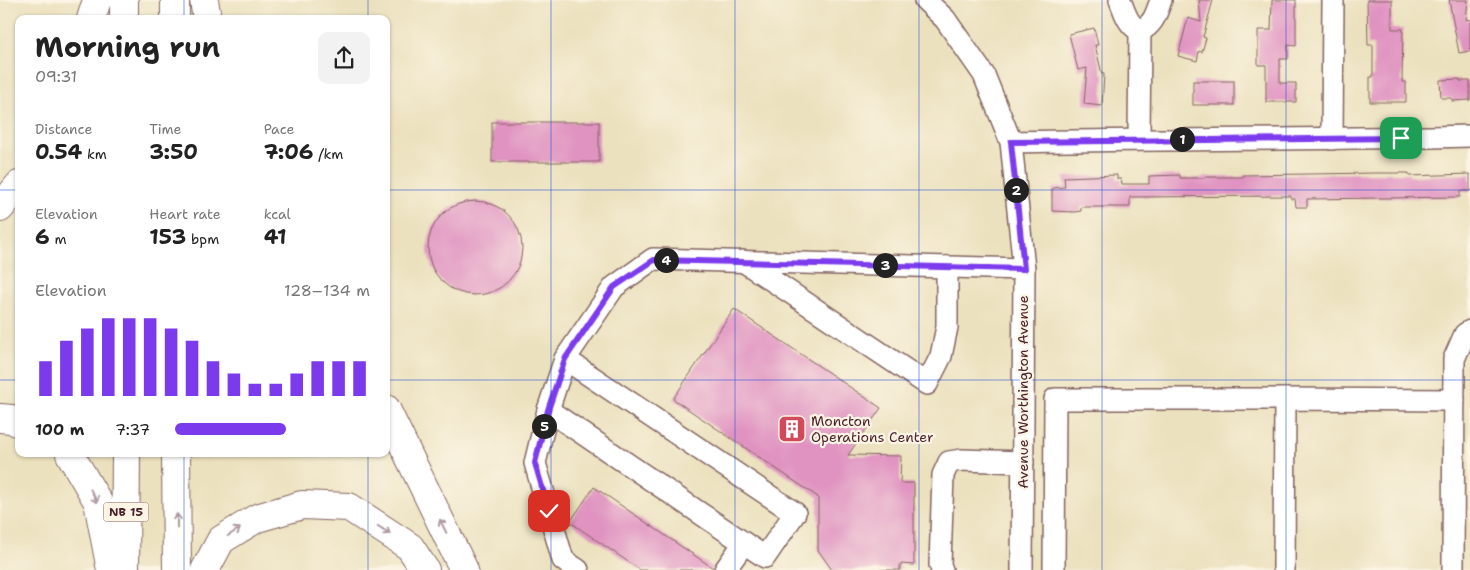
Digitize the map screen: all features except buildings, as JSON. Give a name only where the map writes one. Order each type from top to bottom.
[{"type":"highway","points":[[92,15],[97,0]]},
{"type":"highway","points":[[124,0],[124,15]]},
{"type":"highway","points":[[175,0],[175,15]]},
{"type":"highway","points":[[204,0],[206,15]]},
{"type":"highway","points":[[0,208],[15,190]]},
{"type":"highway","points":[[390,417],[464,570]]},
{"type":"highway","points":[[0,418],[15,421]]},
{"type":"highway","points":[[72,457],[98,502],[111,570]]},
{"type":"highway","name":"NB 15","points":[[125,570],[126,457]]},
{"type":"highway","points":[[176,457],[177,570]]},
{"type":"highway","points":[[205,570],[222,540],[257,518],[302,505],[349,507],[410,547],[425,570]]},
{"type":"street","name":"Avenue Worthington Avenue","points":[[925,0],[945,19],[984,75],[1011,142],[1024,269],[1022,570]]},
{"type":"street","points":[[1120,0],[1128,22],[1133,28],[1140,31],[1149,27],[1154,20],[1161,0]]},
{"type":"street","points":[[1332,0],[1332,139]]},
{"type":"street","points":[[1139,140],[1140,31]]},
{"type":"street","points":[[1011,142],[1470,136]]},
{"type":"street","points":[[578,570],[563,560],[535,463],[548,410],[565,359],[614,287],[654,260],[1024,269]]},
{"type":"street","points":[[743,261],[928,384],[942,356],[947,327],[947,267]]},
{"type":"street","points":[[1454,570],[1462,499],[1454,400],[1454,359],[1466,334],[1470,331]]},
{"type":"street","points":[[548,410],[765,557],[795,513],[565,359]]},
{"type":"street","points":[[1054,570],[1054,399],[1454,400]]},
{"type":"street","points":[[1284,570],[1285,399]]},
{"type":"street","points":[[942,570],[940,565],[943,475],[950,462],[1023,454],[1054,446]]},
{"type":"street","points":[[725,570],[744,543]]},
{"type":"place","name":"Moncton Operations Center","points":[[792,429]]},
{"type":"route","points":[[549,511],[535,463],[548,410],[565,359],[614,287],[654,260],[1024,269],[1011,142],[1401,138]]}]
